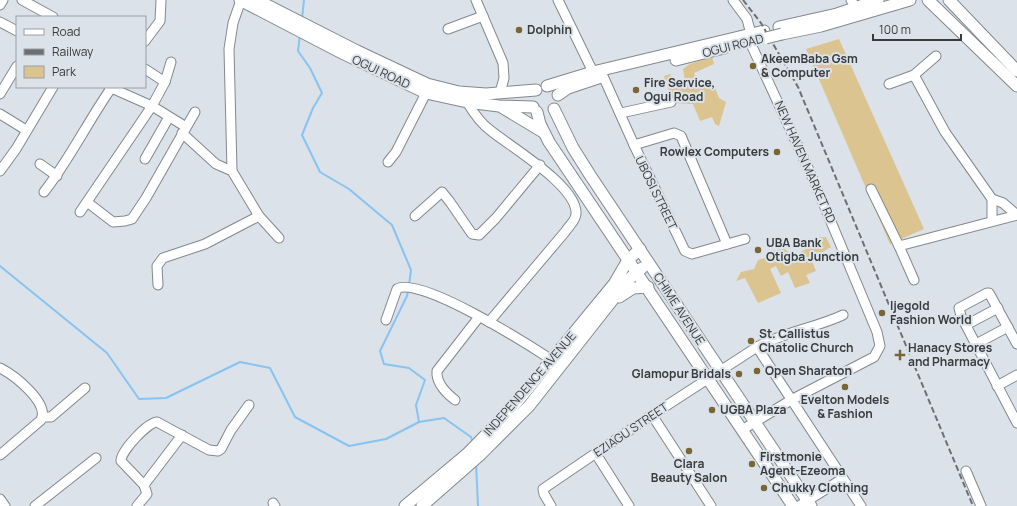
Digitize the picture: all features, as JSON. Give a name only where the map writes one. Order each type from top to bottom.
[{"type":"main road","name":"OGUI ROAD","points":[[240,0],[301,28],[398,76],[426,93],[467,102],[535,110]]},
{"type":"main road","name":"OGUI ROAD","points":[[772,33],[854,4],[878,0]]},
{"type":"main road","name":"OGUI ROAD","points":[[547,86],[597,76],[772,33],[836,22],[910,0]]},
{"type":"main road","points":[[928,0],[1017,86]]},
{"type":"main road","points":[[949,0],[1017,71]]},
{"type":"main road","name":"OGUI ROAD","points":[[259,1],[301,28]]},
{"type":"main road","name":"OGUI ROAD","points":[[398,76],[459,92],[486,94],[536,90]]},
{"type":"main road","name":"OGUI ROAD","points":[[558,95],[568,88],[597,76]]},
{"type":"main road","points":[[547,86],[558,95],[554,109],[548,113],[535,110],[532,97],[536,90],[547,86]]},
{"type":"main road","points":[[499,106],[523,118],[543,132]]},
{"type":"main road","name":"CHIME AVENUE","points":[[554,109],[573,148],[755,422],[806,504]]},
{"type":"main road","name":"CHIME AVENUE","points":[[535,110],[543,132],[593,209],[648,287],[793,506]]},
{"type":"main road","points":[[593,209],[599,224],[618,258],[618,267],[614,284]]},
{"type":"main road","name":"INDEPENDENCE AVENUE","points":[[484,447],[614,284],[628,260],[640,249]]},
{"type":"main road","name":"INDEPENDENCE AVENUE","points":[[405,506],[484,447],[529,406],[612,302],[637,273],[649,262]]},
{"type":"main road","points":[[612,302],[633,288],[648,287]]},
{"type":"main road","name":"INDEPENDENCE AVENUE","points":[[422,506],[468,459]]},
{"type":"street","points":[[0,5],[3,0]]},
{"type":"street","points":[[22,0],[49,16]]},
{"type":"street","points":[[146,40],[160,21],[161,0]]},
{"type":"street","points":[[240,0],[233,23],[229,49],[232,170],[259,216],[279,238]]},
{"type":"street","points":[[476,0],[503,63],[504,78],[500,93]]},
{"type":"street","name":"UBOSI STREET","points":[[558,0],[597,76],[621,113],[634,145],[685,251],[692,254],[745,239]]},
{"type":"street","name":"NEW HAVEN MARKET RD","points":[[733,0],[747,19],[750,38],[814,181],[880,340],[880,346],[874,357],[791,400],[742,430]]},
{"type":"street","points":[[448,29],[483,16]]},
{"type":"street","points":[[0,22],[16,30]]},
{"type":"street","points":[[889,84],[914,75],[936,56]]},
{"type":"street","points":[[80,212],[152,106],[165,82],[171,62]]},
{"type":"street","points":[[0,94],[16,68]]},
{"type":"street","points":[[146,70],[165,82]]},
{"type":"street","points":[[914,75],[945,132],[992,199],[1003,203],[1017,215]]},
{"type":"street","points":[[0,171],[52,88]]},
{"type":"street","points":[[44,192],[57,176],[111,88],[152,106],[170,117],[216,164],[232,170]]},
{"type":"street","points":[[388,162],[396,152],[426,93]]},
{"type":"street","points":[[467,102],[474,113],[490,130],[540,165],[561,187],[576,208],[575,218],[566,232],[489,322]]},
{"type":"street","points":[[621,113],[671,102]]},
{"type":"street","points":[[87,202],[113,222],[125,222],[132,219],[146,198],[195,112]]},
{"type":"street","points":[[0,114],[26,130]]},
{"type":"street","points":[[145,160],[170,117]]},
{"type":"street","points":[[634,145],[674,134],[681,136],[727,244]]},
{"type":"street","points":[[40,164],[57,176]]},
{"type":"street","points":[[415,216],[442,192],[472,234],[479,235],[496,218],[540,165]]},
{"type":"street","points":[[871,189],[914,280]]},
{"type":"street","points":[[992,199],[992,221]]},
{"type":"street","points":[[898,246],[1017,215]]},
{"type":"street","points":[[158,285],[157,266],[163,258],[205,244],[259,216]]},
{"type":"street","points":[[386,320],[397,289],[408,288],[432,294],[489,322],[552,360]]},
{"type":"street","points":[[1017,344],[991,295],[987,293],[960,306],[959,312],[1017,422]]},
{"type":"street","points":[[966,325],[998,308]]},
{"type":"street","name":"EZIAGU STREET","points":[[551,506],[544,494],[543,489],[720,370],[778,336],[819,325],[843,315]]},
{"type":"street","points":[[455,400],[443,387],[437,374],[437,370],[479,317]]},
{"type":"street","points":[[976,344],[1008,327]]},
{"type":"street","points":[[757,347],[860,506]]},
{"type":"street","points":[[0,368],[7,371],[24,386],[42,412],[51,417],[85,388]]},
{"type":"street","points":[[997,386],[1017,375]]},
{"type":"street","points":[[137,506],[147,494],[144,485],[121,461],[124,451],[154,422],[157,422],[209,450],[218,451],[221,449],[231,430],[250,406]]},
{"type":"street","points":[[0,455],[42,412]]},
{"type":"street","points":[[652,415],[711,506]]},
{"type":"street","points":[[144,485],[182,435]]},
{"type":"street","points":[[596,454],[629,506]]},
{"type":"street","points":[[35,506],[96,458]]},
{"type":"street","points":[[966,471],[981,506]]},
{"type":"street","points":[[806,504],[842,479]]},
{"type":"street","points":[[0,499],[5,506]]},
{"type":"green space","points":[[839,39],[924,229],[890,244],[806,49]]},
{"type":"green space","points":[[712,57],[714,64],[694,73],[699,86],[713,83],[719,98],[726,102],[719,126],[715,124],[712,117],[700,121],[693,104],[673,103],[664,76],[670,74],[678,89],[686,87],[683,69],[690,64]]},
{"type":"green space","points":[[826,237],[831,247],[811,259],[816,271],[806,275],[810,283],[795,288],[788,272],[781,276],[776,266],[770,269],[781,293],[758,303],[745,278],[736,281],[741,272],[754,269],[758,260],[765,258],[768,251],[785,249],[793,256],[812,246],[815,238]]},
{"type":"waterway","points":[[302,19],[304,0]]},
{"type":"waterway","points":[[300,35],[298,51],[310,68],[322,93],[313,108],[302,135],[320,172],[349,189],[392,225],[411,270],[409,285]]},
{"type":"waterway","points":[[0,266],[107,353],[139,399],[166,398],[240,362],[270,368],[295,417],[349,446],[386,439],[419,422],[444,418],[471,437],[473,443]]},
{"type":"waterway","points":[[408,291],[407,296],[380,351],[384,364],[409,368],[425,380],[416,405],[419,422]]},
{"type":"waterway","points":[[476,463],[478,506]]},
{"type":"railway","points":[[743,0],[761,23],[798,87],[973,506]]},
{"type":"place","name":"Dolphin","points":[[519,30]]},
{"type":"place","name":"AkeemBaba Gsm & Computer","points":[[753,66]]},
{"type":"place","name":"Fire Service, Ogui Road","points":[[636,90]]},
{"type":"place","name":"Rowlex Computers","points":[[777,152]]},
{"type":"place","name":"UBA Bank Otigba Junction","points":[[758,250]]},
{"type":"place","name":"Ijegold Fashion World","points":[[882,313]]},
{"type":"place","name":"St. Callistus Chatolic Church","points":[[751,341]]},
{"type":"place","name":"Hanacy Stores and Pharmacy","points":[[900,355]]},
{"type":"place","name":"Open Sharaton","points":[[757,371]]},
{"type":"place","name":"Glamopur Bridals","points":[[739,374]]},
{"type":"place","name":"Evelton Models & Fashion","points":[[845,387]]},
{"type":"place","name":"UGBA Plaza","points":[[712,410]]},
{"type":"place","name":"Clara Beauty Salon","points":[[689,451]]},
{"type":"place","name":"Firstmonie Agent-Ezeoma","points":[[752,464]]},
{"type":"place","name":"Chukky Clothing","points":[[764,488]]}]
